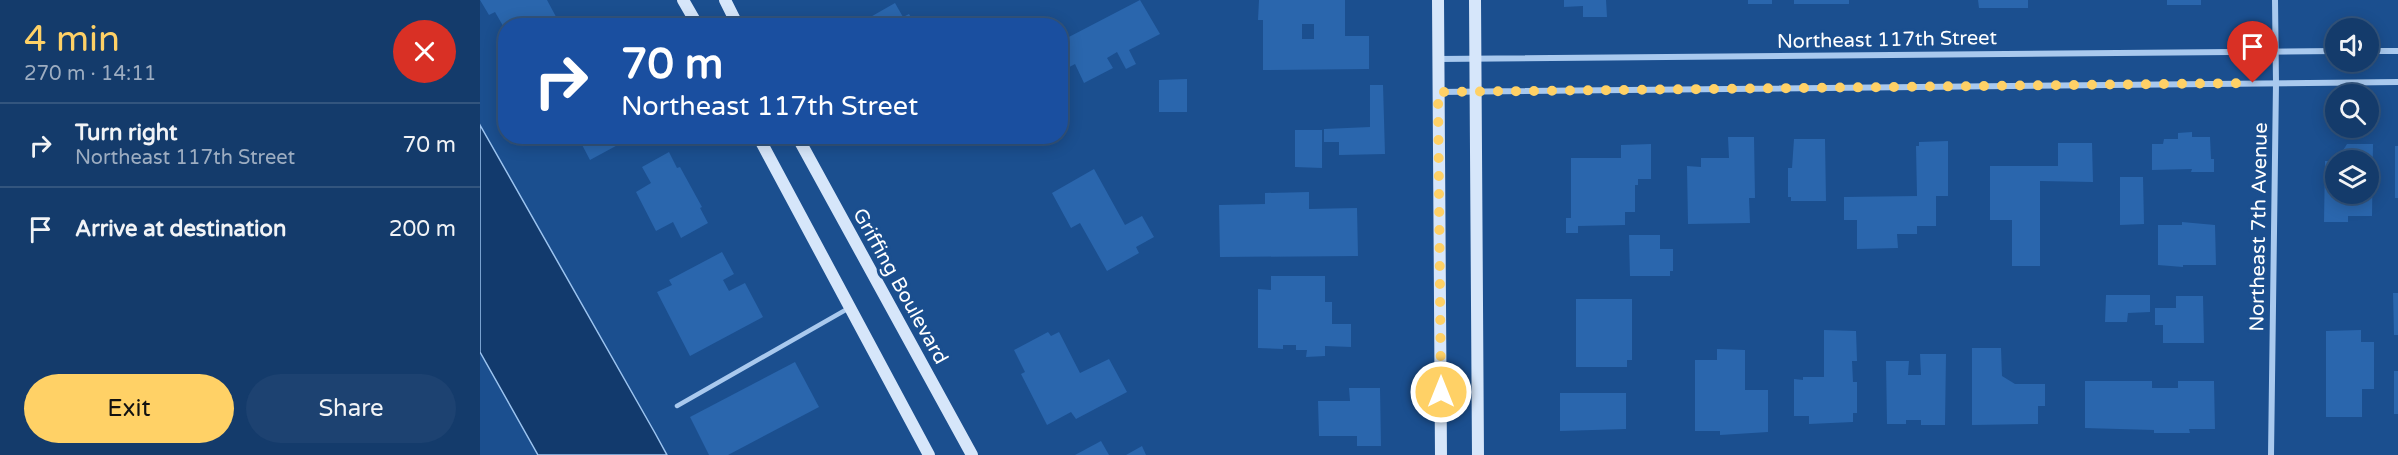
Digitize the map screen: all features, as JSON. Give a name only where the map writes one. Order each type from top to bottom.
[{"type":"main road","points":[[683,0],[693,18]]},
{"type":"main road","points":[[725,0],[734,18]]},
{"type":"main road","points":[[1438,0],[1441,455]]},
{"type":"main road","points":[[1475,0],[1478,455]]},
{"type":"main road","points":[[762,144],[929,455]]},
{"type":"main road","name":"Griffing Boulevard","points":[[801,144],[972,455]]},
{"type":"street","name":"Northeast 7th Avenue","points":[[2271,455],[2275,0]]},
{"type":"street","name":"Northeast 117th Street","points":[[1438,59],[2325,51]]},
{"type":"street","points":[[2379,51],[2398,51]]},
{"type":"street","points":[[1438,92],[2398,82]]},
{"type":"lane","points":[[677,406],[849,308]]},
{"type":"water","points":[[480,125],[667,455],[538,455],[480,352]]},
{"type":"building","points":[[480,0],[547,0],[557,18],[498,18],[495,12],[489,15]]},
{"type":"building","points":[[1140,0],[1160,34],[1129,50],[1136,64],[1126,69],[1117,52],[1107,58],[1113,68],[1084,83],[1075,64],[1068,68],[1068,37]]},
{"type":"building","points":[[1259,0],[1345,0],[1345,36],[1369,36],[1369,69],[1263,70],[1263,20],[1258,20]],"holes":[[[1302,24],[1314,24],[1314,39],[1302,39]]]},
{"type":"building","points":[[1564,0],[1606,0],[1607,17],[1583,17],[1583,6],[1564,7]]},
{"type":"building","points":[[1748,0],[1772,0],[1772,4],[1748,4]]},
{"type":"building","points":[[1794,0],[1849,0],[1849,4],[1794,4]]},
{"type":"building","points":[[1978,0],[2028,0],[2028,8],[1979,8]]},
{"type":"building","points":[[2167,0],[2201,0],[2201,5],[2167,5]]},
{"type":"building","points":[[895,3],[903,17],[909,14],[911,18],[869,18]]},
{"type":"building","points":[[1187,79],[1187,112],[1159,112],[1159,80]]},
{"type":"building","points":[[1370,85],[1383,85],[1385,154],[1339,155],[1339,142],[1324,142],[1324,129],[1370,127]]},
{"type":"building","points":[[1295,130],[1322,130],[1322,168],[1295,167]]},
{"type":"building","points":[[2192,132],[2192,137],[2210,137],[2214,172],[2191,172],[2192,169],[2152,170],[2152,144],[2163,144],[2164,139],[2178,139],[2178,133]]},
{"type":"building","points":[[1728,137],[1754,137],[1755,198],[1749,198],[1750,223],[1688,224],[1687,166],[1701,167],[1701,158],[1729,158]]},
{"type":"building","points":[[1794,139],[1825,139],[1826,201],[1791,201],[1791,197],[1788,197],[1788,168],[1792,168]]},
{"type":"building","points":[[1948,141],[1948,196],[1936,196],[1936,226],[1917,226],[1917,234],[1897,234],[1898,248],[1857,249],[1857,220],[1844,220],[1844,197],[1917,196],[1916,146],[1919,146],[1919,142]]},
{"type":"building","points":[[2058,143],[2092,143],[2093,182],[2040,181],[2040,266],[2012,266],[2012,220],[1990,220],[1990,166],[2058,166]]},
{"type":"building","points":[[582,144],[619,144],[590,160]]},
{"type":"building","points":[[1651,144],[1651,179],[1638,179],[1638,185],[1635,185],[1635,212],[1625,212],[1625,225],[1578,226],[1578,233],[1566,233],[1566,218],[1571,218],[1571,158],[1621,158],[1621,145]]},
{"type":"building","points":[[2347,144],[2373,144],[2373,150],[2343,150]]},
{"type":"building","points":[[2395,146],[2398,146],[2398,198],[2395,198]]},
{"type":"building","points":[[669,152],[702,207],[700,208],[708,223],[681,238],[673,222],[656,231],[636,192],[651,183],[642,167]]},
{"type":"building","points":[[2325,161],[2325,204],[2372,204],[2372,216],[2348,216],[2348,222],[2324,222]]},
{"type":"building","points":[[1094,169],[1125,225],[1142,216],[1154,237],[1136,247],[1139,253],[1107,271],[1080,223],[1071,228],[1052,193]]},
{"type":"building","points":[[2120,177],[2143,177],[2144,224],[2120,225]]},
{"type":"building","points":[[1309,192],[1309,209],[1357,208],[1358,256],[1220,257],[1219,205],[1265,204],[1265,193]]},
{"type":"building","points":[[2182,222],[2215,225],[2216,265],[2183,265],[2183,267],[2158,265],[2158,225],[2182,225]]},
{"type":"building","points":[[1629,235],[1660,235],[1660,249],[1673,249],[1673,271],[1670,271],[1670,276],[1630,276]]},
{"type":"building","points":[[722,252],[734,274],[723,280],[729,291],[745,283],[763,317],[690,356],[657,292],[672,285],[669,280]]},
{"type":"building","points":[[1271,276],[1325,276],[1325,302],[1332,302],[1332,324],[1351,324],[1351,347],[1325,346],[1325,356],[1306,357],[1307,350],[1296,350],[1296,345],[1283,345],[1283,349],[1258,348],[1258,289],[1271,290]]},
{"type":"building","points":[[2393,293],[2398,293],[2398,335],[2394,335]]},
{"type":"building","points":[[2106,295],[2150,295],[2150,312],[2128,313],[2127,322],[2105,322]]},
{"type":"building","points":[[2176,296],[2203,296],[2204,343],[2163,343],[2163,325],[2155,325],[2155,308],[2176,308]]},
{"type":"building","points":[[1576,299],[1632,299],[1632,360],[1627,360],[1627,367],[1576,367]]},
{"type":"building","points":[[1824,330],[1856,331],[1857,361],[1852,361],[1853,382],[1857,382],[1857,413],[1853,413],[1853,422],[1809,424],[1809,416],[1794,416],[1794,379],[1824,377]]},
{"type":"building","points":[[2361,330],[2361,342],[2374,342],[2374,389],[2362,389],[2362,417],[2326,417],[2326,331]]},
{"type":"building","points":[[1048,332],[1051,336],[1059,332],[1080,373],[1109,359],[1127,392],[1076,419],[1071,412],[1047,425],[1021,374],[1025,372],[1014,350]]},
{"type":"building","points":[[1972,348],[2001,348],[2002,376],[2015,384],[2045,384],[2045,406],[2038,406],[2038,424],[1972,425]]},
{"type":"building","points":[[1717,349],[1745,350],[1745,390],[1768,390],[1768,432],[1720,435],[1720,431],[1695,431],[1695,360],[1717,360]]},
{"type":"building","points":[[1920,354],[1946,354],[1945,425],[1921,425],[1921,420],[1906,420],[1906,424],[1887,424],[1886,361],[1909,361],[1908,375],[1921,375]]},
{"type":"building","points":[[795,362],[819,407],[728,455],[709,455],[690,417]]},
{"type":"building","points":[[2394,371],[2398,371],[2398,414],[2394,414]]},
{"type":"building","points":[[2085,381],[2152,381],[2152,388],[2178,388],[2178,381],[2214,381],[2215,429],[2189,429],[2190,433],[2154,433],[2154,430],[2085,428]]},
{"type":"building","points":[[1349,388],[1380,388],[1381,446],[1357,446],[1357,436],[1319,436],[1318,401],[1350,401]]},
{"type":"building","points":[[1560,393],[1626,393],[1626,429],[1560,431]]},
{"type":"building","points":[[1101,441],[1109,455],[1075,455]]},
{"type":"building","points":[[1142,446],[1146,455],[1126,455]]},
{"type":"route","points":[[1441,392],[1438,92],[2253,83]]}]
